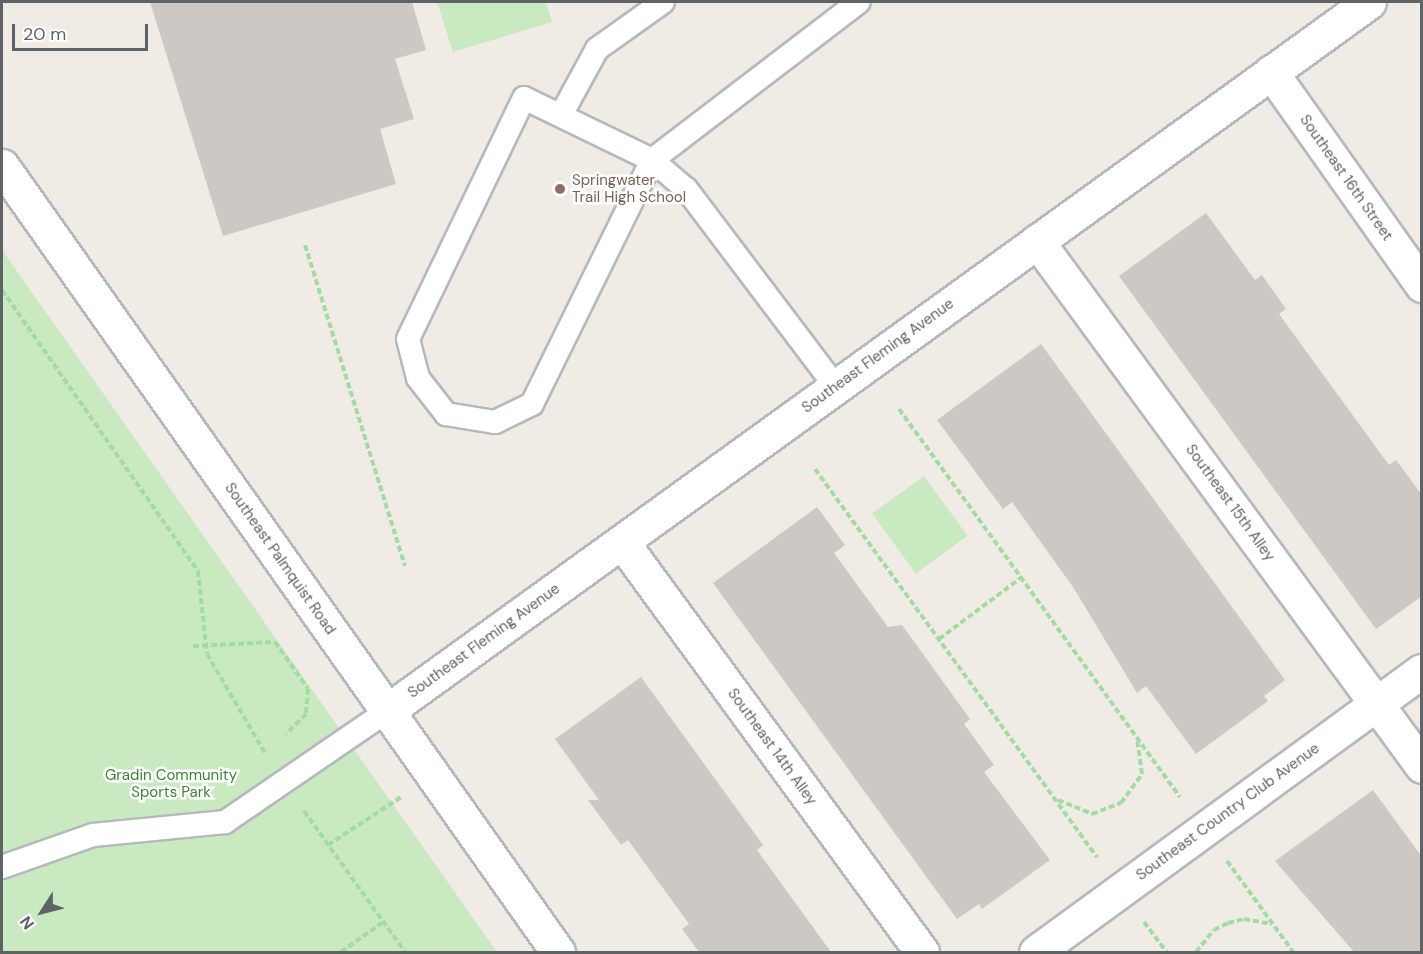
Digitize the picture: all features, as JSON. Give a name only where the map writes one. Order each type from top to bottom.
[{"type":"street","name":"Southeast Fleming Avenue","points":[[387,711],[1369,2]]},
{"type":"street","name":"Southeast 16th Street","points":[[1271,72],[1422,285]]},
{"type":"street","name":"Southeast Palmquist Road","points":[[2,166],[558,952]]},
{"type":"street","name":"Southeast 15th Alley","points":[[1038,241],[1422,766]]},
{"type":"street","name":"Southeast 14th Alley","points":[[622,542],[922,952]]},
{"type":"street","name":"Southeast Country Club Avenue","points":[[1036,952],[1422,671]]},
{"type":"lane","points":[[561,116],[597,49],[663,2]]},
{"type":"lane","points":[[836,387],[686,189],[652,160],[524,98],[408,339],[418,378],[446,414],[495,423],[532,404],[652,160],[859,2]]},
{"type":"lane","points":[[2,867],[93,835],[225,822],[387,711]]},
{"type":"path","points":[[304,245],[405,566]]},
{"type":"path","points":[[2,290],[198,571],[206,644],[264,751],[405,952]]},
{"type":"path","points":[[899,409],[1293,952]]},
{"type":"path","points":[[815,469],[1167,952]]},
{"type":"path","points":[[939,639],[1022,578]]},
{"type":"path","points":[[193,645],[275,642],[287,654],[303,676],[307,701],[299,724],[282,737]]},
{"type":"path","points":[[1054,798],[1092,813],[1121,803],[1142,774],[1136,736]]},
{"type":"path","points":[[264,751],[273,744]]},
{"type":"path","points":[[328,845],[404,795]]},
{"type":"path","points":[[1196,952],[1214,930],[1228,923],[1244,919],[1273,924]]},
{"type":"path","points":[[341,952],[384,922]]},
{"type":"green space","points":[[437,2],[546,2],[552,22],[453,52]]},
{"type":"green space","name":"Gradin Community Sports Park","points":[[2,250],[497,952],[2,952]]},
{"type":"green space","points":[[924,476],[967,536],[916,573],[872,514]]},
{"type":"building","points":[[150,2],[412,2],[426,50],[395,59],[414,119],[380,129],[396,184],[223,236]]},
{"type":"building","points":[[1206,213],[1255,280],[1262,275],[1286,309],[1279,314],[1389,465],[1396,460],[1422,495],[1422,596],[1376,629],[1119,276]]},
{"type":"building","points":[[1041,344],[1285,680],[1264,696],[1268,701],[1196,754],[1146,686],[1137,693],[1073,587],[1012,502],[1003,509],[937,420]]},
{"type":"building","points":[[817,507],[845,545],[834,553],[888,627],[902,625],[970,719],[964,724],[994,765],[984,772],[1050,860],[982,909],[979,904],[957,919],[713,583]]},
{"type":"building","points":[[641,677],[763,845],[757,850],[831,952],[699,952],[682,929],[689,924],[628,840],[621,845],[588,800],[599,800],[555,739]]},
{"type":"building","points":[[1373,790],[1422,857],[1422,952],[1354,952],[1275,861]]},
{"type":"place","name":"Springwater Trail High School","points":[[560,189]]}]
